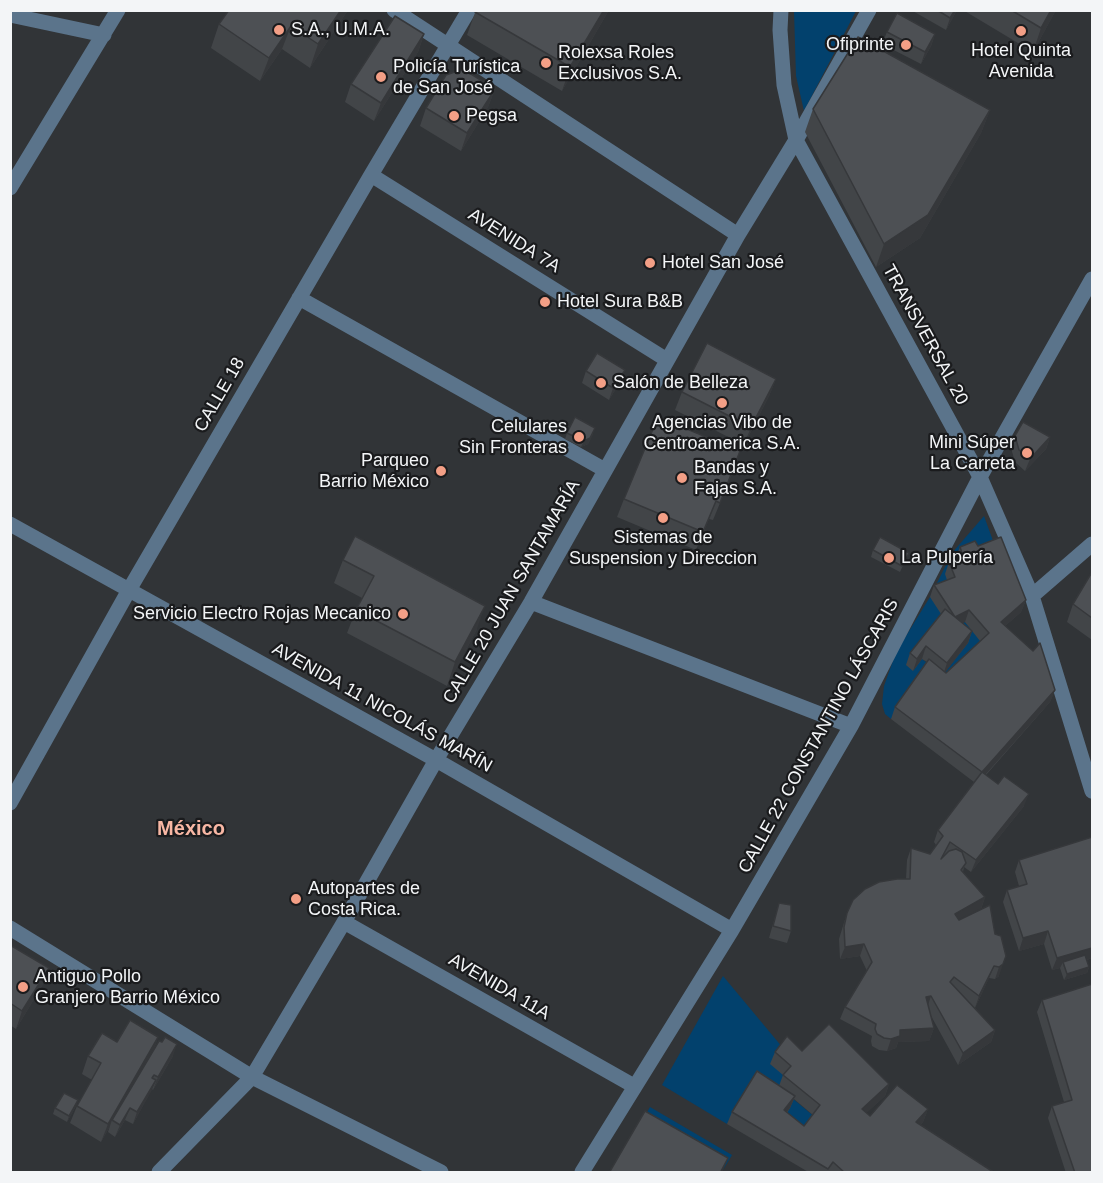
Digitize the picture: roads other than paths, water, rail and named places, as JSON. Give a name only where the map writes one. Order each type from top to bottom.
[{"type":"street","points":[[10,188],[118,10]]},
{"type":"street","points":[[394,10],[738,235]]},
{"type":"street","name":"CALLE 18","points":[[10,803],[129,590],[469,10]]},
{"type":"street","name":"TRANSVERSAL 20","points":[[781,10],[784,85],[796,140],[980,477],[1032,597],[1092,791]]},
{"type":"street","name":"CALLE 20 JUAN SANTAMARÍA","points":[[159,1173],[252,1077],[345,922],[436,760],[531,602],[738,235],[796,140],[869,10]]},
{"type":"street","points":[[10,15],[104,35]]},
{"type":"street","name":"AVENIDA 7A","points":[[371,175],[668,360]]},
{"type":"street","name":"CALLE 22 CONSTANTINO LÁSCARIS","points":[[582,1173],[732,930],[851,726],[980,477],[1092,279]]},
{"type":"street","points":[[299,298],[605,470]]},
{"type":"street","name":"AVENIDA 11 NICOLÁS MARÍN","points":[[10,524],[436,760],[732,930]]},
{"type":"street","points":[[1032,597],[1092,544]]},
{"type":"street","points":[[531,602],[851,726]]},
{"type":"street","name":"AVENIDA 11A","points":[[345,922],[634,1086]]},
{"type":"street","points":[[10,928],[252,1077],[441,1173]]},
{"type":"place","name":"S.A., U.M.A.","points":[[279,30]]},
{"type":"place","name":"Hotel Quinta Avenida","points":[[1021,31]]},
{"type":"place","name":"Ofiprinte","points":[[906,45]]},
{"type":"place","name":"Rolexsa Roles Exclusivos S.A.","points":[[546,63]]},
{"type":"place","name":"Policía Turística de San José","points":[[381,77]]},
{"type":"place","name":"Pegsa","points":[[454,116]]},
{"type":"place","name":"Hotel San José","points":[[650,263]]},
{"type":"place","name":"Hotel Sura B&B","points":[[545,302]]},
{"type":"place","name":"Salón de Belleza","points":[[601,383]]},
{"type":"place","name":"Agencias Vibo de Centroamerica S.A.","points":[[722,403]]},
{"type":"place","name":"Celulares Sin Fronteras","points":[[579,437]]},
{"type":"place","name":"Mini Súper La Carreta","points":[[1027,453]]},
{"type":"place","name":"Parqueo Barrio México","points":[[441,471]]},
{"type":"place","name":"Bandas y Fajas S.A.","points":[[682,478]]},
{"type":"place","name":"Sistemas de Suspension y Direccion","points":[[663,518]]},
{"type":"place","name":"La Pulpería","points":[[889,558]]},
{"type":"place","name":"Servicio Electro Rojas Mecanico","points":[[403,614]]},
{"type":"place","name":"Autopartes de Costa Rica.","points":[[296,899]]},
{"type":"place","name":"Antiguo Pollo Granjero Barrio México","points":[[23,987]]},
{"type":"district","name":"México","points":[[191,829]]}]
